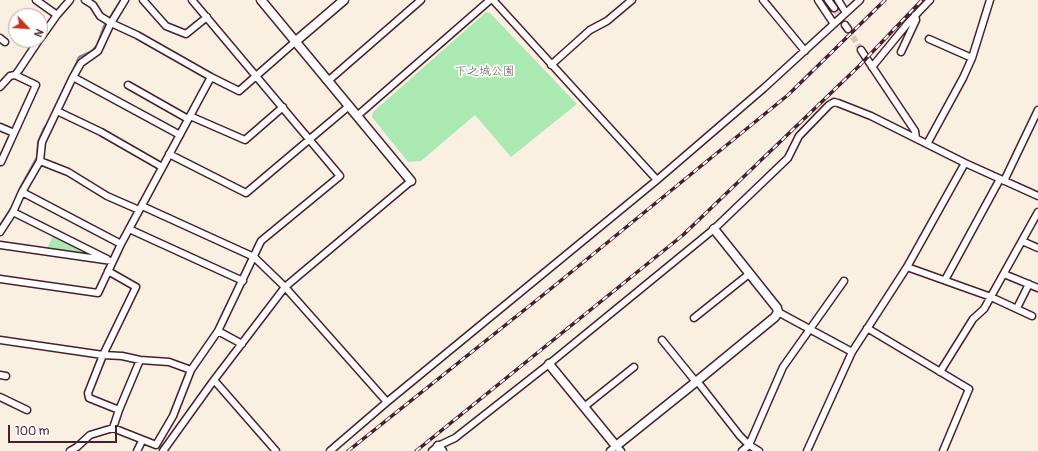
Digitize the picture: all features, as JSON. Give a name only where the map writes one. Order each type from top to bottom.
[{"type":"street","points":[[36,0],[57,15]]},
{"type":"street","points":[[48,28],[70,0]]},
{"type":"street","points":[[86,0],[93,5],[100,16],[111,23],[239,91],[341,1]]},
{"type":"street","points":[[0,232],[13,212],[22,192],[40,162],[42,142],[73,77],[81,63],[98,51],[111,23],[125,0]]},
{"type":"street","points":[[143,0],[166,26],[186,34],[207,17]]},
{"type":"street","points":[[70,451],[77,447],[90,435],[113,428],[142,441],[156,445],[173,416],[191,370],[218,330],[261,241],[340,176],[192,0]]},
{"type":"street","points":[[163,451],[214,380],[286,287],[411,181],[261,0]]},
{"type":"street","points":[[328,81],[421,0]]},
{"type":"street","points":[[357,116],[491,0],[657,180]]},
{"type":"street","points":[[551,65],[590,30],[607,21],[632,0]]},
{"type":"street","points":[[763,0],[805,50]]},
{"type":"street","points":[[818,0],[834,24]]},
{"type":"street","points":[[828,0],[834,8]]},
{"type":"street","points":[[838,0],[846,13]]},
{"type":"street","points":[[330,451],[387,402],[657,180],[764,88],[860,0]]},
{"type":"street","points":[[872,67],[916,14],[930,0]]},
{"type":"street","points":[[927,144],[963,78],[972,58],[990,0]]},
{"type":"street","points":[[901,52],[916,20],[916,14]]},
{"type":"street","points":[[929,39],[972,58]]},
{"type":"street","points":[[0,87],[10,76],[15,75],[34,48]]},
{"type":"street","points":[[861,50],[915,131],[916,138]]},
{"type":"street","points":[[0,163],[36,85],[15,75]]},
{"type":"street","points":[[73,77],[180,135]]},
{"type":"street","points":[[0,279],[98,293],[129,228],[211,77]]},
{"type":"street","points":[[128,85],[189,117],[245,140],[283,107]]},
{"type":"street","points":[[437,449],[455,438],[549,364],[714,229],[788,158],[799,136],[829,105],[834,102],[871,116],[965,163],[1038,196]]},
{"type":"street","points":[[169,154],[246,193],[349,106]]},
{"type":"street","points":[[945,280],[1002,180],[1038,110]]},
{"type":"street","points":[[57,111],[101,132],[162,167]]},
{"type":"street","points":[[1031,126],[1038,129]]},
{"type":"street","points":[[0,127],[14,133]]},
{"type":"street","points":[[40,162],[68,172],[107,196],[140,208],[254,258],[286,287],[387,402]]},
{"type":"street","points":[[807,451],[852,352],[907,267],[965,163]]},
{"type":"street","points":[[22,192],[121,244]]},
{"type":"street","points":[[13,212],[112,261]]},
{"type":"street","points":[[940,372],[973,318],[984,309],[1038,212]]},
{"type":"street","points":[[129,228],[242,281]]},
{"type":"street","points":[[714,229],[778,312],[852,352]]},
{"type":"street","points":[[1022,240],[1038,248]]},
{"type":"street","points":[[0,245],[112,261]]},
{"type":"street","points":[[907,267],[991,297],[1032,316]]},
{"type":"street","points":[[108,271],[136,287],[103,355],[88,393],[89,398],[119,410]]},
{"type":"street","points":[[694,318],[749,274]]},
{"type":"street","points":[[1004,274],[1038,288]]},
{"type":"street","points":[[742,451],[749,445],[783,367],[844,281]]},
{"type":"street","points":[[1017,308],[1029,284]]},
{"type":"street","points":[[549,364],[616,449],[775,317],[778,312]]},
{"type":"street","points":[[867,328],[969,389],[944,451]]},
{"type":"street","points":[[218,330],[242,344]]},
{"type":"street","points":[[0,340],[103,355],[122,356],[140,360],[169,362],[191,370]]},
{"type":"street","points":[[662,340],[740,436],[749,445],[759,451]]},
{"type":"street","points":[[113,428],[140,360]]},
{"type":"street","points":[[584,407],[634,367]]},
{"type":"street","points":[[214,380],[276,451]]},
{"type":"street","points":[[0,397],[27,410]]},
{"type":"street","points":[[137,451],[142,441]]},
{"type":"green space","name":"下之城公園","points":[[486,12],[490,13],[577,104],[511,157],[475,115],[421,161],[408,162],[372,117],[373,112]]},
{"type":"green space","points":[[53,235],[99,257],[47,249]]},
{"type":"waterway","points":[[71,75],[79,57],[92,51],[97,45],[104,26],[121,0]]},
{"type":"waterway","points":[[0,225],[13,205],[21,186],[37,157],[38,142],[44,128],[48,123]]},
{"type":"tunnel","points":[[834,8],[845,25]]},
{"type":"tunnel","points":[[848,29],[861,50]]},
{"type":"railway","points":[[348,451],[548,291],[788,95],[885,0]]},
{"type":"railway","points":[[416,451],[683,235],[858,67],[922,0]]}]
